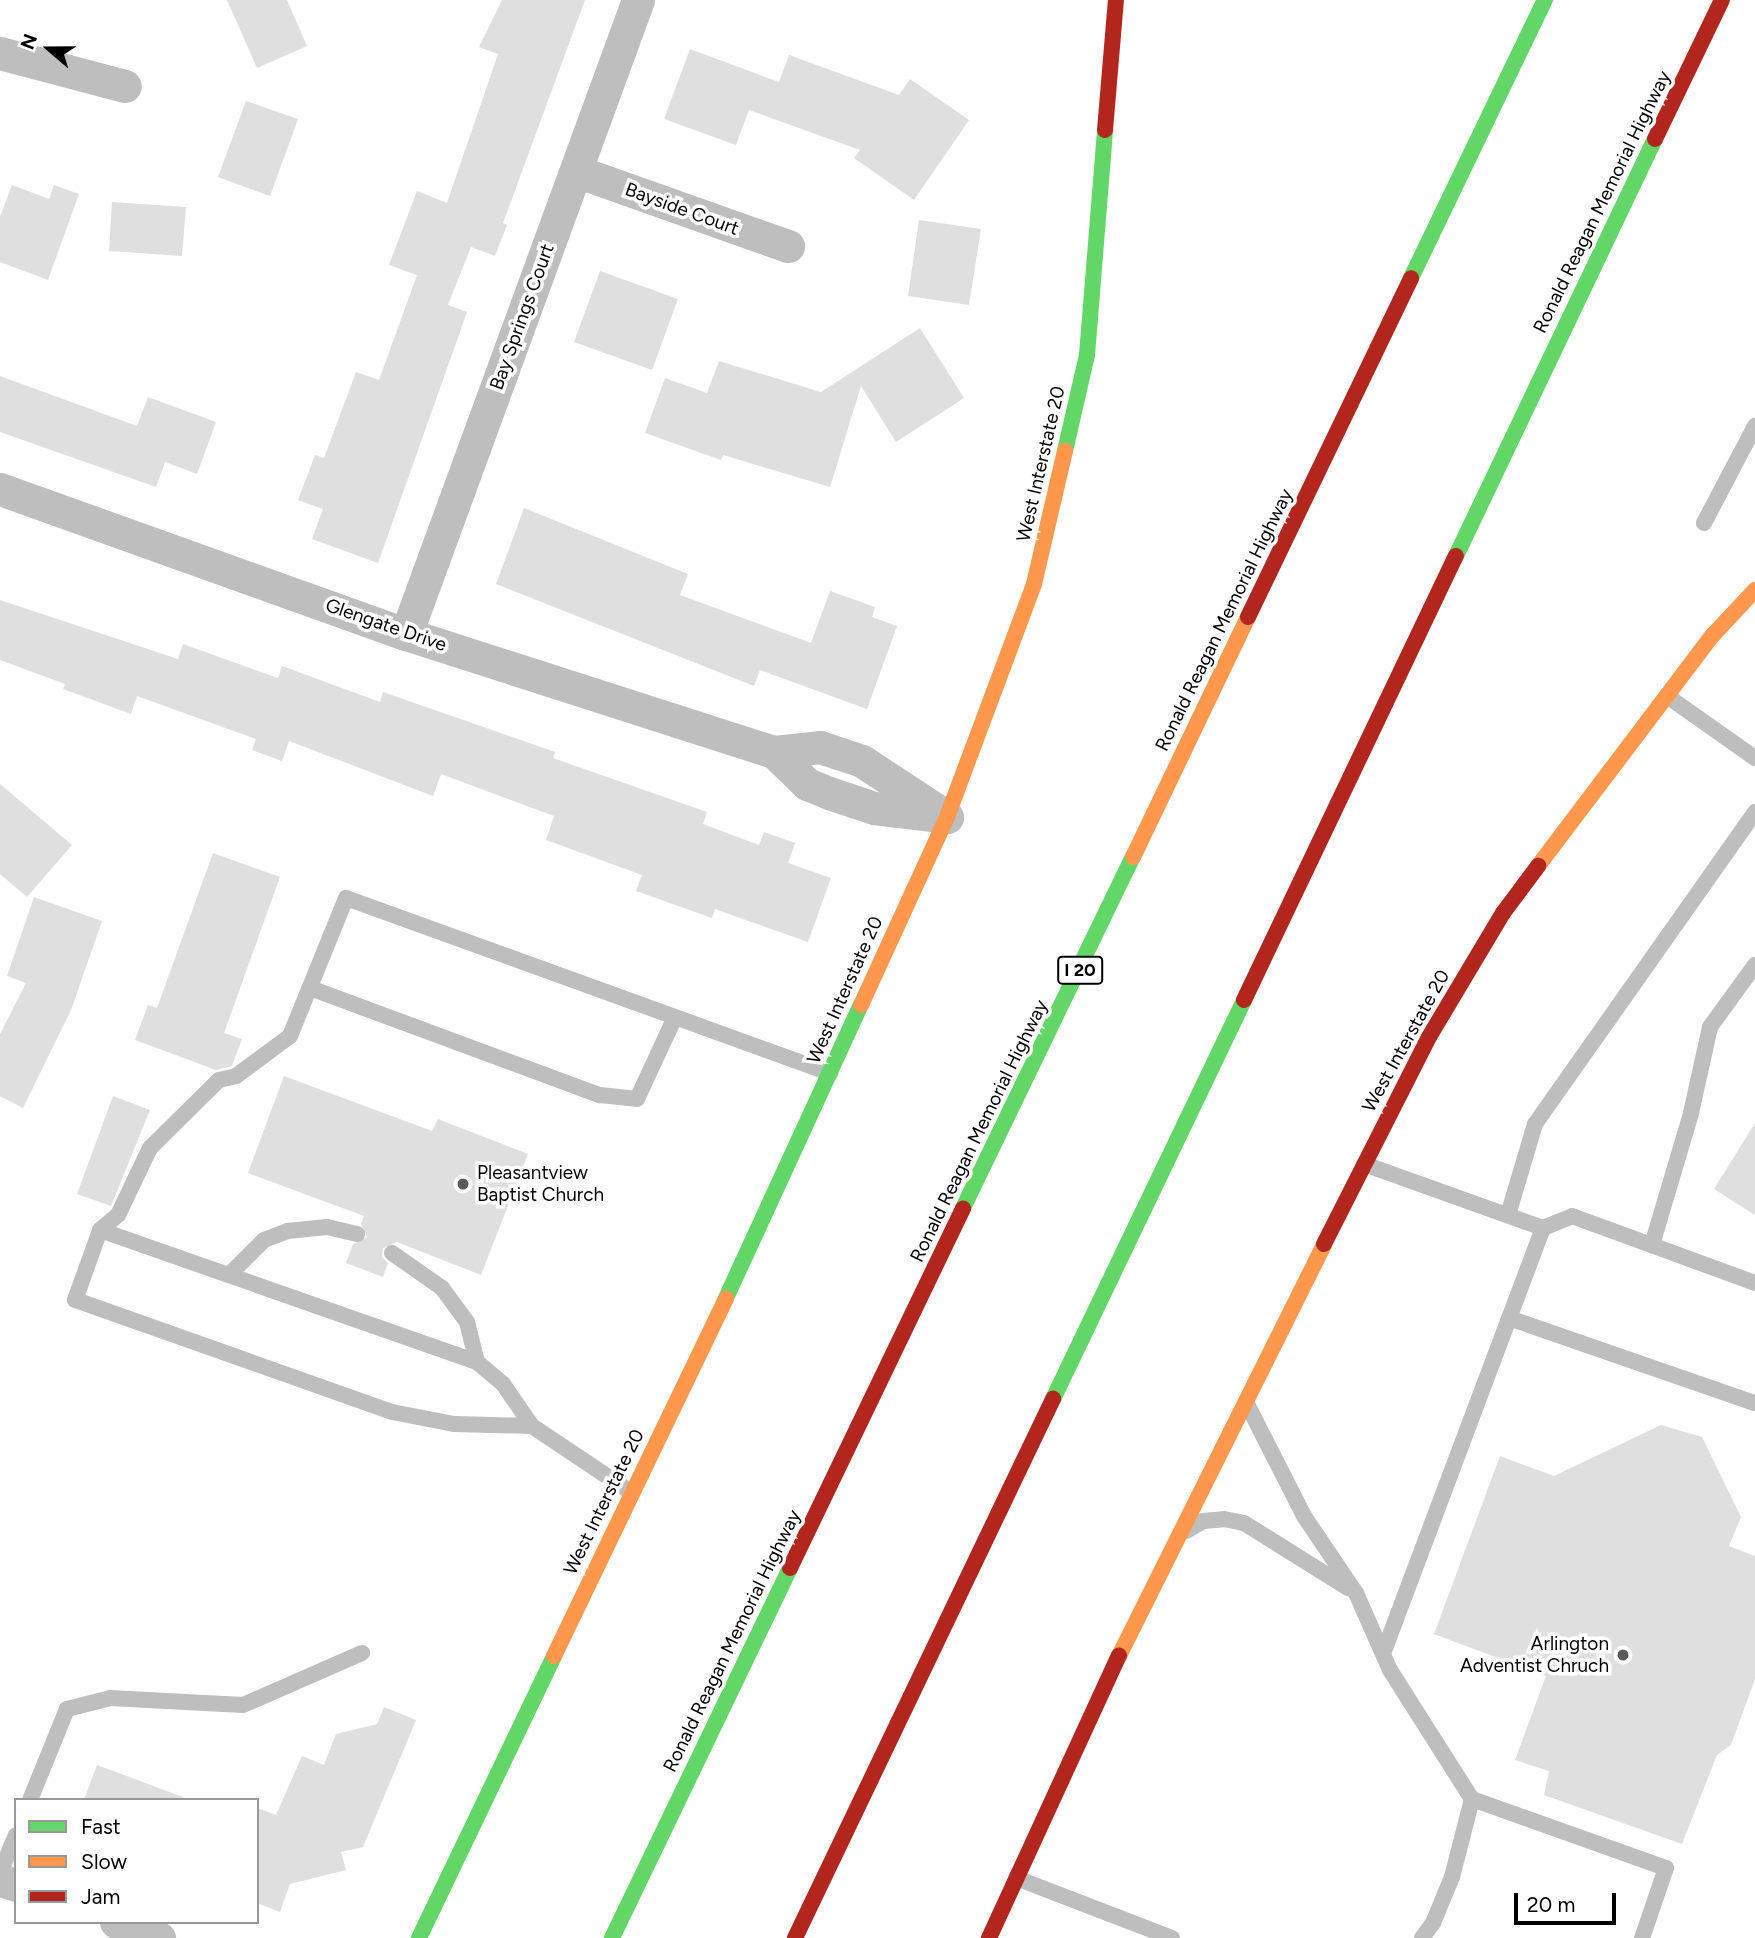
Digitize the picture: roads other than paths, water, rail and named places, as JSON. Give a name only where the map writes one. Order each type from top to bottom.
[{"type":"main road","name":"West Interstate 20","points":[[419,1938],[830,1073],[947,817],[1034,584],[1087,355],[1116,0]]},
{"type":"main road","name":"Ronald Reagan Memorial Highway","points":[[612,1938],[1545,0]]},
{"type":"main road","name":"Ronald Reagan Memorial Highway","points":[[795,1938],[1722,0]]},
{"type":"main road","name":"West Interstate 20","points":[[989,1938],[1171,1547],[1429,1037],[1503,913],[1713,635],[1755,590]]},
{"type":"street","name":"Bay Springs Court","points":[[406,634],[638,0]]},
{"type":"street","points":[[0,53],[125,86]]},
{"type":"street","name":"Bayside Court","points":[[576,171],[788,246]]},
{"type":"street","name":"Glengate Drive","points":[[0,489],[406,634],[774,752],[820,747],[862,761],[947,817]]},
{"type":"street","name":"Glengate Drive","points":[[774,752],[807,784],[874,808],[947,817]]},
{"type":"street","points":[[847,799],[862,761]]},
{"type":"street","points":[[122,1924],[159,1938]]},
{"type":"lane","points":[[1704,523],[1755,426]]},
{"type":"lane","points":[[1667,696],[1755,758]]},
{"type":"lane","points":[[1508,1215],[1535,1124],[1755,812]]},
{"type":"lane","points":[[532,1426],[454,1424],[392,1412],[75,1300],[100,1230],[118,1215],[150,1148],[219,1080],[236,1076],[290,1036],[346,898],[830,1073]]},
{"type":"lane","points":[[1652,1245],[1691,1112],[1710,1027],[1755,965]]},
{"type":"lane","points":[[310,988],[600,1095],[637,1099],[675,1017]]},
{"type":"lane","points":[[1364,1164],[1543,1228],[1572,1216],[1755,1283]]},
{"type":"lane","points":[[229,1276],[264,1240],[288,1231],[327,1227],[357,1234]]},
{"type":"lane","points":[[1383,1653],[1543,1228]]},
{"type":"lane","points":[[100,1230],[477,1362],[503,1384],[532,1426],[632,1493]]},
{"type":"lane","points":[[392,1253],[442,1288],[467,1322],[477,1362]]},
{"type":"lane","points":[[1509,1318],[1755,1403]]},
{"type":"lane","points":[[1245,1399],[1304,1516],[1356,1593],[1383,1653],[1472,1799],[1666,1868],[1642,1938]]},
{"type":"lane","points":[[1171,1547],[1185,1531],[1203,1521],[1244,1523],[1356,1593]]},
{"type":"lane","points":[[31,1798],[67,1709],[110,1698],[243,1705],[362,1653]]},
{"type":"lane","points":[[1422,1938],[1433,1923],[1452,1877],[1472,1799]]},
{"type":"lane","points":[[0,1873],[14,1840]]},
{"type":"lane","points":[[1016,1878],[1172,1938]]},
{"type":"place","name":"Pleasantview Baptist Church","points":[[463,1184]]},
{"type":"place","name":"Arlington Adventist Chruch","points":[[1623,1655]]}]
